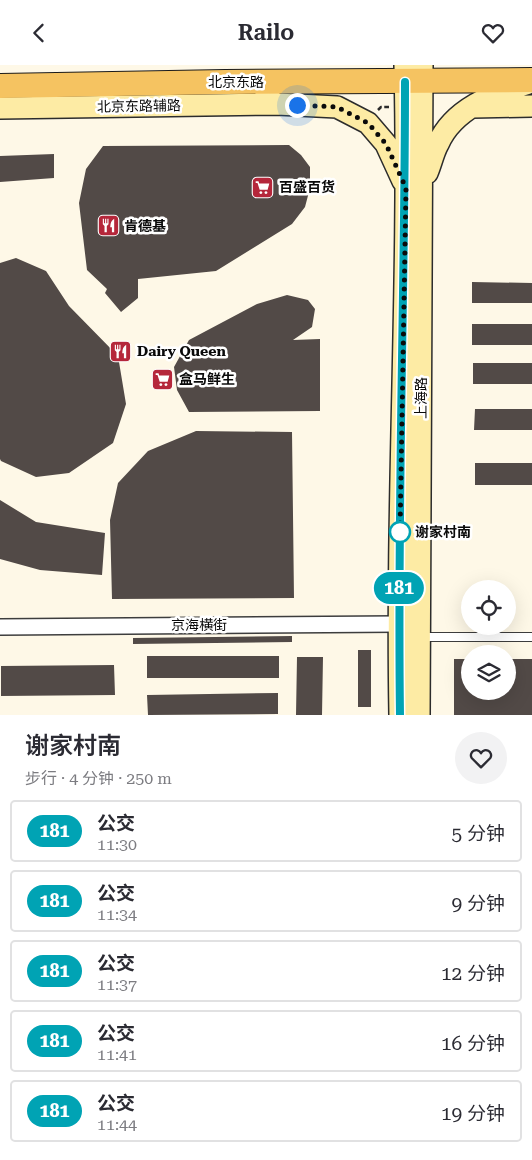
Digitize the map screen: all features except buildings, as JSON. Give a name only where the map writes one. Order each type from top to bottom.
[{"type":"main road","name":"北京东路","points":[[0,86],[225,82],[414,73],[532,81]]},
{"type":"main road","name":"上海路","points":[[414,73],[419,715]]},
{"type":"main road","points":[[414,188],[438,142],[458,117],[470,107],[498,92],[532,81]]},
{"type":"main road","points":[[225,82],[277,104]]},
{"type":"main road","name":"北京东路辅路","points":[[0,108],[277,104],[337,107],[368,123],[386,144],[414,188]]},
{"type":"main road","points":[[470,107],[532,106]]},
{"type":"main road","name":"上海路","points":[[400,715],[398,624],[414,188]]},
{"type":"street","name":"京海横街","points":[[0,627],[398,624]]},
{"type":"lane","points":[[419,637],[532,637]]},
{"type":"bus line","name":"181","points":[[400,715],[398,624],[406,188],[405,82]]},
{"type":"place","name":"百盛百货","points":[[263,187]]},
{"type":"place","name":"肯德基","points":[[108,226]]},
{"type":"place","name":"Dairy Queen","points":[[121,351]]},
{"type":"place","name":"盒马鲜生","points":[[163,379]]},
{"type":"place","name":"谢家村南","points":[[400,532]]},
{"type":"route","points":[[297,105],[337,107],[368,123],[386,144],[406,188],[400,532]]}]
